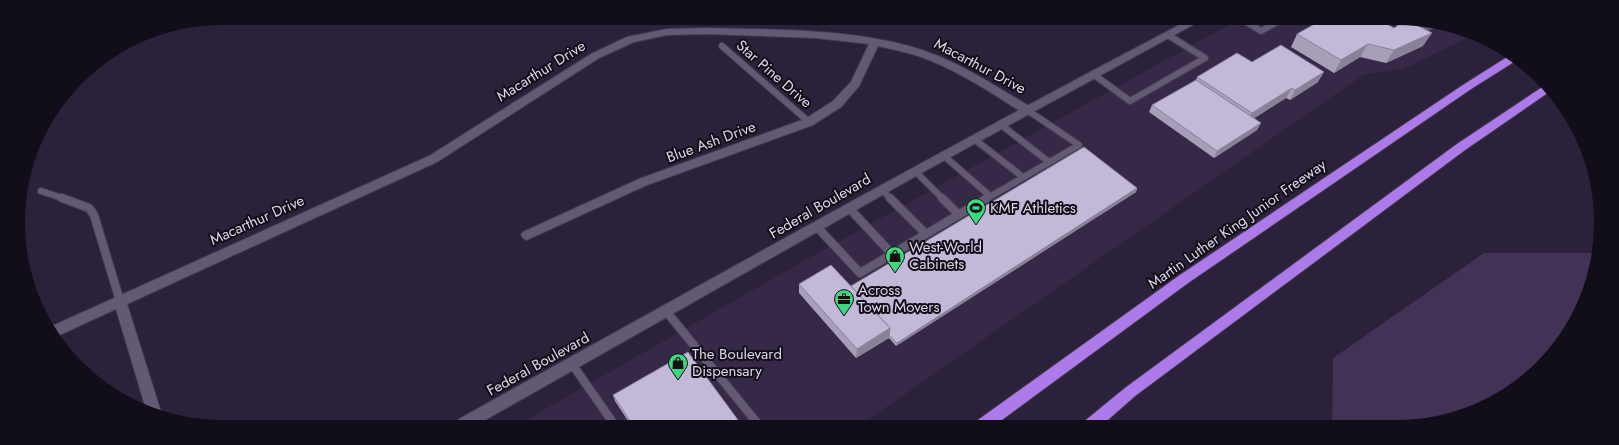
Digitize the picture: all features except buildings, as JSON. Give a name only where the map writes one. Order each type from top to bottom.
[{"type":"highway","name":"Martin Luther King Junior Freeway","points":[[989,420],[1184,279],[1467,86],[1509,60]]},
{"type":"highway","points":[[1097,420],[1130,392],[1448,157],[1544,91]]},
{"type":"street","name":"Federal Boulevard","points":[[471,420],[943,155],[1187,25]]},
{"type":"street","name":"Macarthur Drive","points":[[57,330],[433,159],[595,56],[631,39],[667,32],[706,31],[816,35],[875,42],[914,51],[934,58],[970,76],[1026,110]]},
{"type":"street","name":"Blue Ash Drive","points":[[527,235],[643,182],[809,122],[837,104],[855,84],[875,42]]},
{"type":"street","points":[[120,301],[153,407]]},
{"type":"lane","points":[[1252,25],[1261,31],[1272,25]]},
{"type":"lane","points":[[1405,25],[1417,32],[1427,28]]},
{"type":"lane","points":[[1093,74],[1130,101],[1205,58],[1168,35]]},
{"type":"lane","name":"Star Pine Drive","points":[[722,46],[809,122]]},
{"type":"lane","points":[[817,227],[860,273],[1078,145],[1026,110]]},
{"type":"lane","points":[[1000,124],[1049,162]]},
{"type":"lane","points":[[974,139],[1022,178]]},
{"type":"lane","points":[[943,155],[990,196]]},
{"type":"lane","points":[[914,171],[959,215]]},
{"type":"lane","points":[[882,190],[926,234]]},
{"type":"lane","points":[[41,191],[89,208],[94,215],[120,301]]},
{"type":"lane","points":[[849,208],[892,254]]},
{"type":"lane","points":[[666,311],[755,420]]},
{"type":"lane","points":[[572,364],[611,420]]},
{"type":"shaded area","points":[[1229,25],[1409,25],[1435,29],[1467,38],[1404,69],[1363,75],[868,420],[526,420],[809,258]]},
{"type":"shaded area","points":[[1484,253],[1591,253],[1584,286],[1574,310],[1561,332],[1545,353],[1527,371],[1506,387],[1484,400],[1460,410],[1409,420],[1332,420],[1333,358]]},
{"type":"place","name":"KMF Athletics","points":[[976,225]]},
{"type":"place","name":"West-World Cabinets","points":[[895,273]]},
{"type":"place","name":"Across Town Movers","points":[[844,316]]},
{"type":"place","name":"The Boulevard Dispensary","points":[[678,380]]}]
